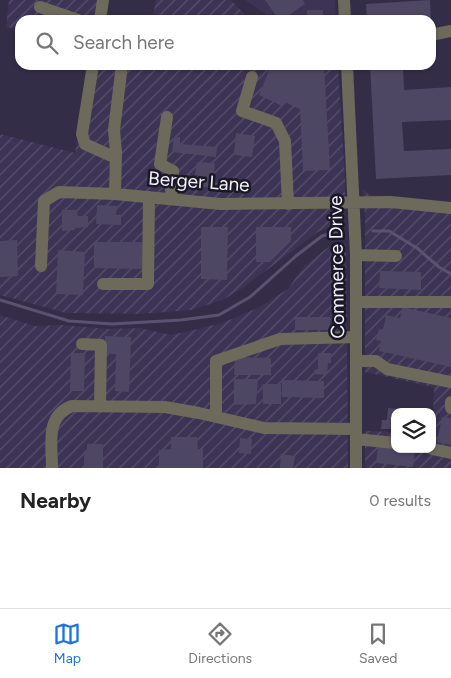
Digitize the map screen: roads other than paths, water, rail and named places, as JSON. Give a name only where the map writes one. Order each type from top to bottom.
[{"type":"street","points":[[100,15],[102,0]]},
{"type":"street","points":[[344,0],[345,15]]},
{"type":"street","points":[[40,7],[63,15]]},
{"type":"street","points":[[436,34],[451,31]]},
{"type":"street","points":[[92,70],[82,134],[85,144],[116,158]]},
{"type":"street","points":[[115,194],[115,117],[121,70]]},
{"type":"street","name":"Commerce Drive","points":[[347,70],[356,255],[356,468]]},
{"type":"street","points":[[252,76],[242,111],[276,123],[285,141],[288,204]]},
{"type":"street","points":[[167,117],[160,164],[173,171],[172,199]]},
{"type":"street","name":"Berger Lane","points":[[41,266],[44,201],[60,192],[115,194],[222,204],[391,202],[451,208]]},
{"type":"street","points":[[104,284],[148,284],[149,197]]},
{"type":"street","points":[[356,255],[396,256]]},
{"type":"street","points":[[356,302],[451,302]]},
{"type":"street","points":[[216,417],[216,362],[280,339],[356,337]]},
{"type":"street","points":[[82,344],[101,345],[100,406]]},
{"type":"street","points":[[356,361],[376,361],[387,369],[451,382]]},
{"type":"street","points":[[451,402],[451,408]]},
{"type":"street","points":[[52,468],[54,421],[62,410],[72,406],[165,407],[271,429],[356,434],[391,442]]},
{"type":"street","points":[[436,450],[451,453]]},
{"type":"waterway","points":[[0,300],[69,321],[112,324],[181,320],[219,315],[250,297],[296,256],[322,236],[339,231]]},
{"type":"waterway","points":[[373,231],[389,231],[417,248],[439,267],[451,274]]}]
